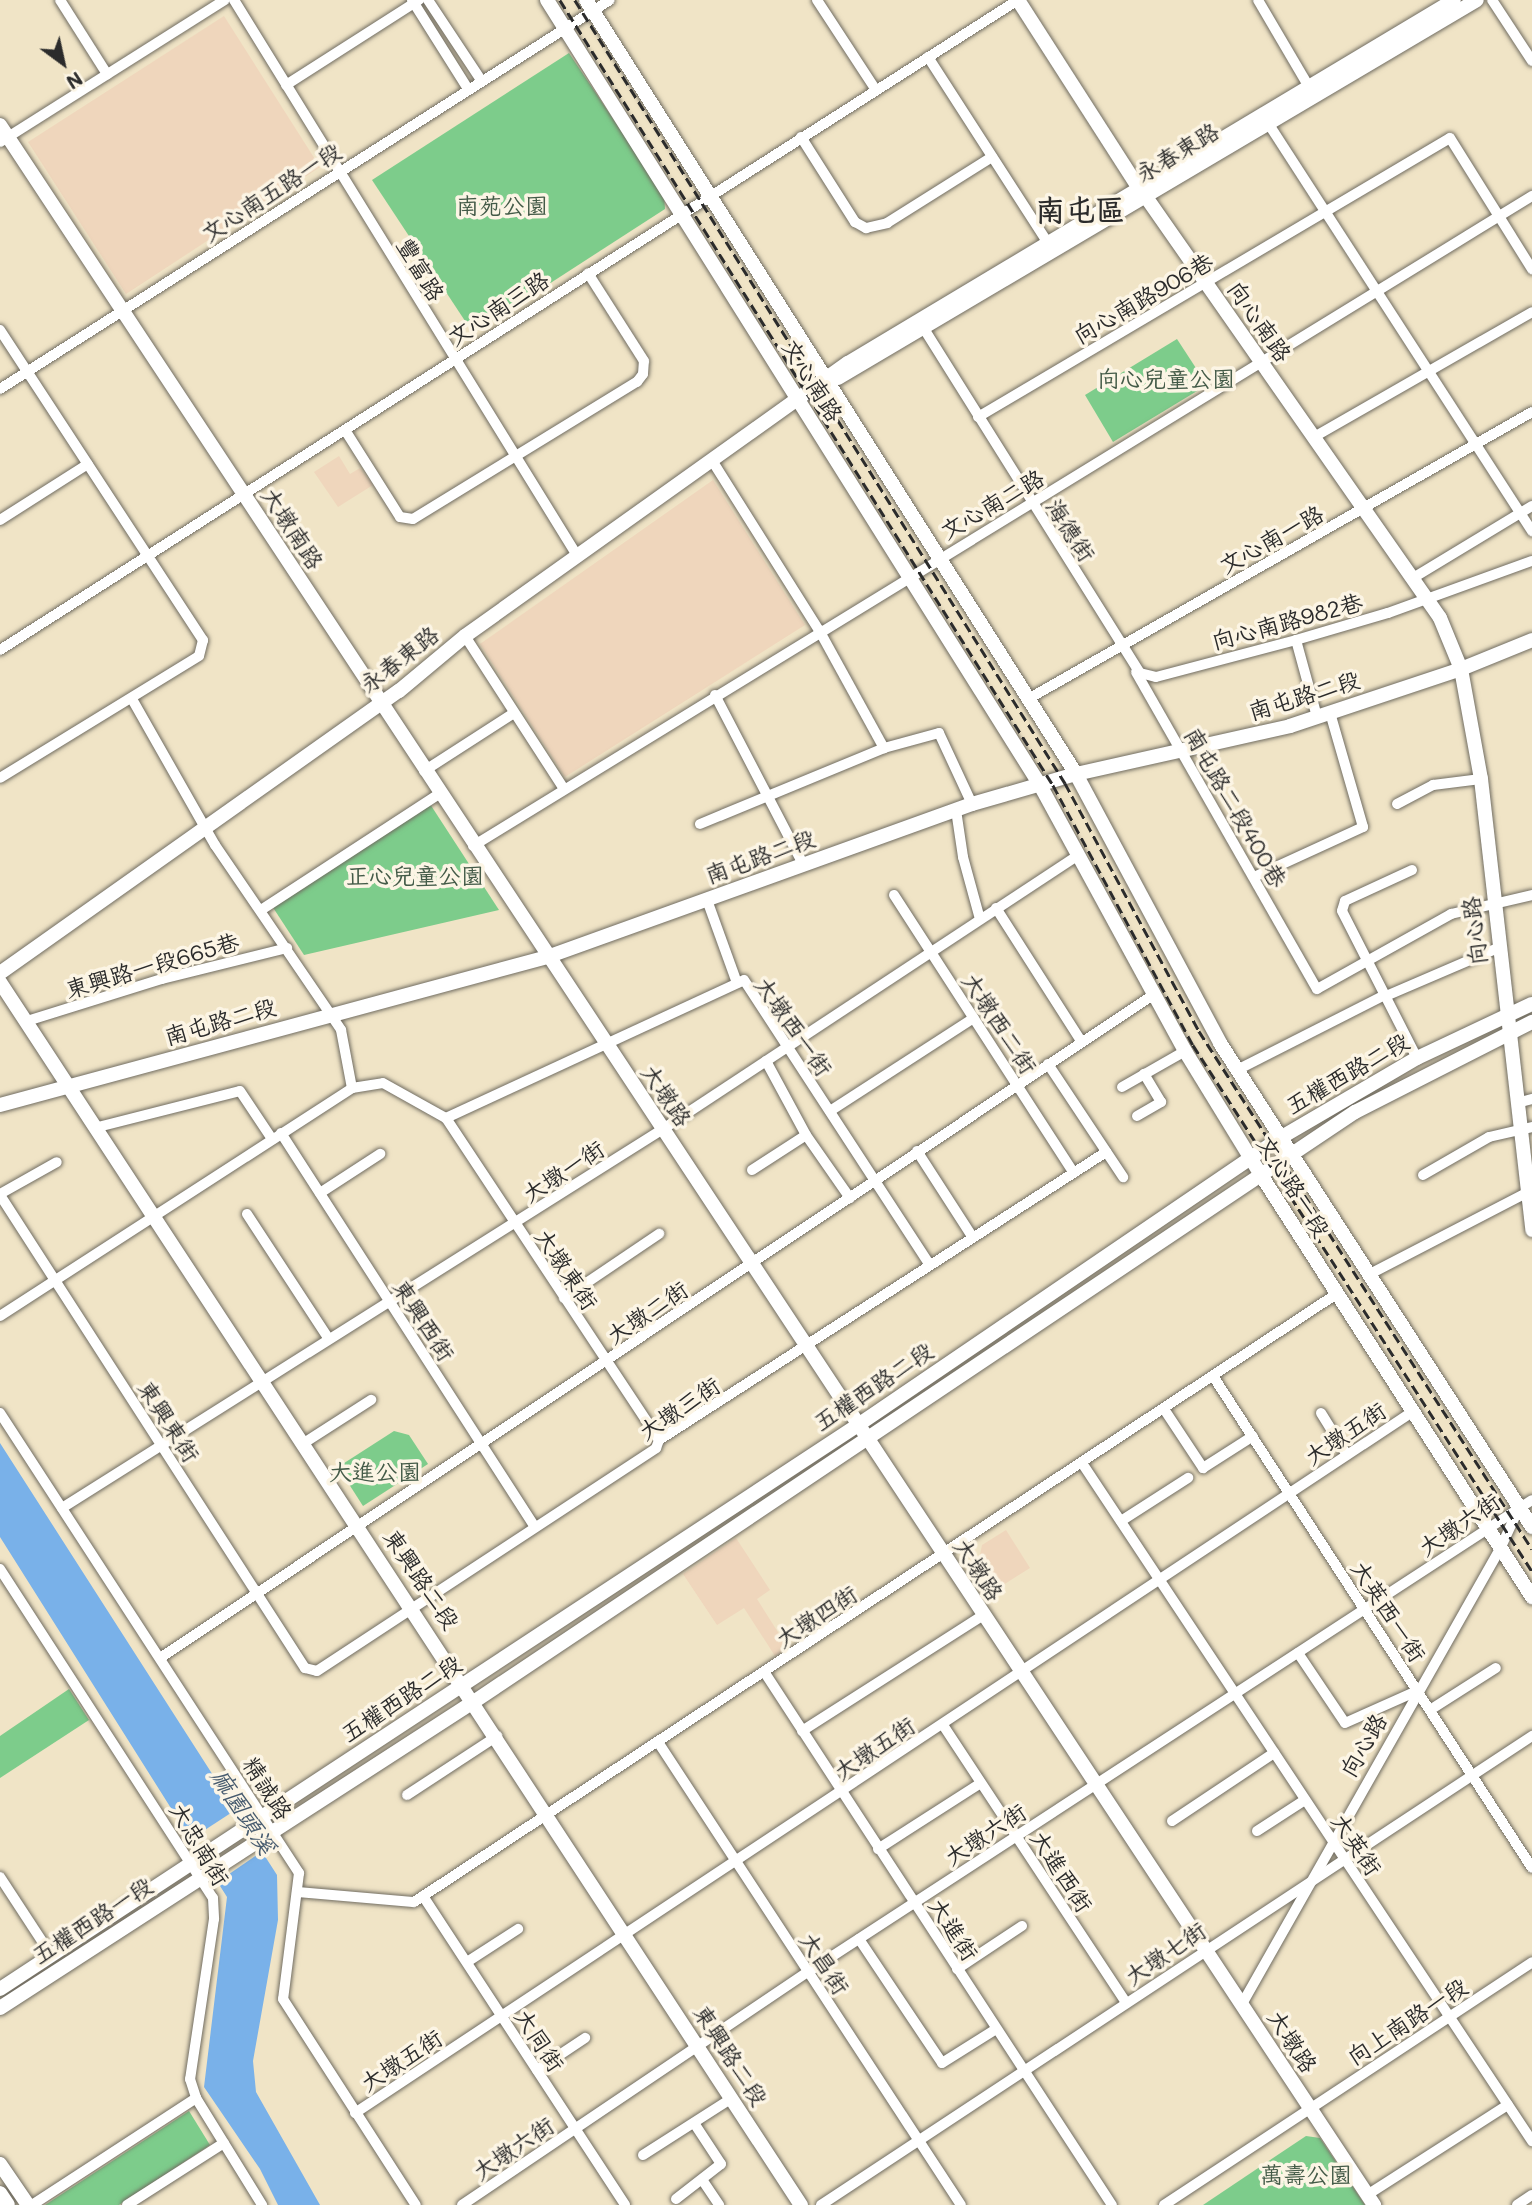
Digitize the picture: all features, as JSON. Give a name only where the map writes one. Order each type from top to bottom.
[{"type":"main road","name":"文心南路","points":[[547,0],[1040,785]]},
{"type":"main road","name":"向心南路","points":[[1018,0],[1142,192],[1440,618],[1461,669]]},
{"type":"main road","name":"永春東路","points":[[1312,92],[1454,0]]},
{"type":"main road","name":"永春東路","points":[[0,973],[380,703],[465,636],[827,382],[853,372],[922,325],[1265,118],[1477,0]]},
{"type":"main road","name":"文心南路","points":[[589,6],[1076,775]]},
{"type":"main road","name":"大墩南路","points":[[3,135],[122,310],[547,957]]},
{"type":"main road","name":"南屯路二段","points":[[0,1105],[547,957],[972,804],[1076,775],[1183,752],[1324,715],[1461,669],[1532,640]]},
{"type":"main road","name":"向心路","points":[[1461,669],[1481,779],[1517,1103],[1526,1128],[1532,1230]]},
{"type":"main road","name":"文心路一段","points":[[1076,775],[1237,1070],[1368,1275],[1525,1503],[1532,1527]]},
{"type":"main road","name":"文心路一段","points":[[1040,785],[1185,1051],[1335,1295],[1532,1597]]},
{"type":"main road","name":"大墩路","points":[[547,957],[1370,2200]]},
{"type":"main road","name":"東興路二段","points":[[0,982],[475,1701],[801,2205]]},
{"type":"main road","name":"五權西路二段","points":[[196,1858],[858,1425],[1280,1138],[1417,1058],[1532,1004]]},
{"type":"main road","name":"五權西路二段","points":[[206,1873],[475,1701],[1355,1112],[1532,1022]]},
{"type":"main road","name":"五權西路一段","points":[[0,1989],[196,1858]]},
{"type":"main road","name":"五權西路一段","points":[[0,2008],[206,1873]]},
{"type":"main road","points":[[0,2164],[30,2205]]},
{"type":"main road","points":[[0,2193],[8,2205]]},
{"type":"street","points":[[60,0],[107,74]]},
{"type":"street","points":[[3,135],[225,0]]},
{"type":"street","name":"豐富路","points":[[233,0],[578,556]]},
{"type":"street","points":[[428,0],[481,80]]},
{"type":"street","points":[[589,6],[610,0]]},
{"type":"street","points":[[817,0],[876,90]]},
{"type":"street","name":"文心南三路","points":[[0,650],[1018,0]]},
{"type":"street","points":[[1258,0],[1312,92]]},
{"type":"street","points":[[1492,0],[1532,61]]},
{"type":"street","points":[[286,85],[415,1],[468,89]]},
{"type":"street","name":"文心南五路一段","points":[[0,389],[564,27],[589,6]]},
{"type":"street","points":[[928,57],[1050,247]]},
{"type":"street","points":[[1265,118],[1532,531]]},
{"type":"street","points":[[802,137],[855,222],[866,228],[887,223],[992,157]]},
{"type":"street","name":"向心南路906巷","points":[[978,417],[1450,138],[1500,216]]},
{"type":"street","name":"文心南二路","points":[[473,846],[819,630],[1031,504],[1532,196]]},
{"type":"street","points":[[1500,216],[1532,269]]},
{"type":"street","points":[[345,430],[400,517],[413,519],[643,374],[644,361],[588,273]]},
{"type":"street","points":[[1314,437],[1532,312]]},
{"type":"street","name":"海德街","points":[[922,325],[1120,644],[1140,673],[1156,677]]},
{"type":"street","points":[[0,330],[203,640],[199,656],[0,779]]},
{"type":"street","name":"文心南一路","points":[[1028,699],[1120,644],[1532,412]]},
{"type":"street","points":[[713,462],[819,630],[884,747]]},
{"type":"street","points":[[0,520],[88,464]]},
{"type":"street","points":[[1413,578],[1532,506]]},
{"type":"street","name":"向心南路982巷","points":[[1156,677],[1296,640],[1428,600],[1532,561]]},
{"type":"street","points":[[465,636],[564,789]]},
{"type":"street","points":[[1254,877],[1363,827],[1296,640]]},
{"type":"street","name":"南屯路二段400巷","points":[[1120,644],[1317,989],[1368,960]]},
{"type":"street","points":[[715,695],[803,864]]},
{"type":"street","points":[[132,699],[206,828],[341,1030],[352,1088]]},
{"type":"street","points":[[424,771],[514,713]]},
{"type":"street","points":[[700,824],[766,794],[884,747],[939,733],[972,804]]},
{"type":"street","points":[[1397,803],[1433,785],[1481,779]]},
{"type":"street","points":[[261,910],[439,794]]},
{"type":"street","points":[[956,810],[963,857],[980,919]]},
{"type":"street","name":"大墩一街","points":[[62,1508],[388,1299],[514,1225],[1078,855]]},
{"type":"street","points":[[1412,870],[1345,901],[1342,911],[1417,1058]]},
{"type":"street","name":"大墩西二街","points":[[894,895],[1074,1173]]},
{"type":"street","points":[[1368,960],[1451,914],[1532,895]]},
{"type":"street","points":[[707,900],[737,983]]},
{"type":"street","points":[[996,908],[1081,1041]]},
{"type":"street","name":"東興路一段665巷","points":[[27,1021],[162,979],[287,948]]},
{"type":"street","points":[[1237,1070],[1386,995],[1498,948]]},
{"type":"street","name":"大墩西一街","points":[[446,1118],[744,980],[930,1265]]},
{"type":"street","name":"大墩二街","points":[[160,1658],[606,1363],[917,1151],[1153,995]]},
{"type":"street","points":[[830,1111],[974,1018]]},
{"type":"street","points":[[1122,1087],[1185,1051]]},
{"type":"street","points":[[766,1061],[806,1135],[850,1198]]},
{"type":"street","points":[[1048,1064],[1123,1177]]},
{"type":"street","points":[[1137,1116],[1161,1102],[1144,1074]]},
{"type":"street","points":[[0,1316],[352,1088],[383,1083],[446,1118]]},
{"type":"street","name":"東興西街","points":[[98,1127],[240,1091],[320,1194],[535,1527]]},
{"type":"street","points":[[1517,1103],[1532,1099]]},
{"type":"street","name":"大墩東街","points":[[446,1118],[514,1225],[659,1440]]},
{"type":"street","points":[[1423,1175],[1489,1137],[1526,1128]]},
{"type":"street","points":[[752,1170],[806,1135]]},
{"type":"street","points":[[917,1151],[974,1237]]},
{"type":"street","name":"大墩三街","points":[[305,1668],[317,1671],[656,1448],[659,1440],[807,1348],[1106,1152]]},
{"type":"street","points":[[320,1194],[380,1154]]},
{"type":"street","points":[[0,1194],[57,1162]]},
{"type":"street","points":[[1368,1275],[1530,1191]]},
{"type":"street","name":"東興東街","points":[[0,1194],[305,1668]]},
{"type":"street","points":[[247,1214],[328,1338]]},
{"type":"street","points":[[564,1298],[659,1234]]},
{"type":"street","name":"大墩四街","points":[[297,1892],[414,1902],[1335,1295]]},
{"type":"street","name":"大英西一街","points":[[1213,1376],[1532,1868]]},
{"type":"street","points":[[304,1443],[371,1400]]},
{"type":"street","points":[[1164,1409],[1203,1468],[1253,1436]]},
{"type":"street","name":"大墩五街","points":[[355,2113],[627,1937],[1412,1412]]},
{"type":"street","name":"精誠路","points":[[0,1413],[160,1658],[255,1819],[299,1873],[283,1999],[416,2205]]},
{"type":"street","points":[[1321,1413],[1347,1455]]},
{"type":"street","name":"大英街","points":[[1082,1463],[1532,2141]]},
{"type":"street","points":[[1121,1521],[1188,1478]]},
{"type":"street","name":"大墩六街","points":[[462,2205],[700,2049],[808,1972],[1525,1503]]},
{"type":"street","name":"向心路","points":[[1242,2004],[1525,1503]]},
{"type":"street","name":"大忠南街","points":[[0,1569],[206,1873],[213,1898],[214,1919],[190,2079],[196,2098],[262,2205]]},
{"type":"street","points":[[802,1731],[982,1616]]},
{"type":"street","points":[[1298,1653],[1345,1723],[1418,1692]]},
{"type":"street","points":[[1430,1710],[1496,1668]]},
{"type":"street","name":"大進街","points":[[765,1673],[1112,2205]]},
{"type":"street","name":"大進西街","points":[[943,1725],[1126,2003]]},
{"type":"street","points":[[407,1795],[497,1736]]},
{"type":"street","name":"大墩七街","points":[[821,2205],[1532,1736]]},
{"type":"street","name":"大昌街","points":[[658,1742],[961,2205]]},
{"type":"street","points":[[1172,1821],[1274,1753]]},
{"type":"street","points":[[878,1849],[981,1783]]},
{"type":"street","points":[[1257,1831],[1305,1800]]},
{"type":"street","points":[[0,1877],[51,1955]]},
{"type":"street","name":"大同街","points":[[423,1896],[625,2205]]},
{"type":"street","points":[[957,1969],[1022,1926]]},
{"type":"street","points":[[467,1962],[518,1929]]},
{"type":"street","points":[[859,1939],[942,2063],[996,2029]]},
{"type":"street","name":"向上南路一段","points":[[1164,2205],[1532,1962]]},
{"type":"street","points":[[537,2070],[585,2038]]},
{"type":"street","points":[[30,2205],[196,2098]]},
{"type":"street","points":[[643,2155],[732,2098]]},
{"type":"street","points":[[1370,2200],[1508,2105]]},
{"type":"street","points":[[676,2199],[703,2181],[721,2164],[694,2123]]},
{"type":"street","points":[[127,2205],[224,2143]]},
{"type":"street","points":[[703,2181],[719,2205]]},
{"type":"street","points":[[1517,2205],[1532,2195]]},
{"type":"shaded area","points":[[224,16],[320,167],[126,294],[28,142]]},
{"type":"shaded area","points":[[339,456],[350,474],[360,468],[373,485],[338,507],[314,472]]},
{"type":"shaded area","points":[[713,480],[805,625],[565,777],[480,644]]},
{"type":"shaded area","points":[[1006,1530],[1030,1568],[1000,1587],[980,1555],[982,1545]]},
{"type":"shaded area","points":[[736,1538],[770,1590],[757,1599],[788,1648],[775,1656],[744,1608],[717,1625],[683,1574]]},
{"type":"green space","name":"南苑公園","points":[[569,53],[664,195],[665,209],[473,333],[372,180]]},
{"type":"green space","name":"向心兒童公園","points":[[1177,339],[1207,385],[1113,442],[1085,395]]},
{"type":"green space","name":"正心兒童公園","points":[[430,804],[499,910],[304,955],[272,906]]},
{"type":"green space","name":"大進公園","points":[[394,1431],[409,1435],[428,1464],[363,1506],[338,1467]]},
{"type":"green space","points":[[69,1689],[89,1720],[0,1778],[0,1736]]},
{"type":"green space","points":[[189,2111],[210,2145],[119,2205],[45,2205]]},
{"type":"green space","name":"萬壽公園","points":[[1306,2136],[1320,2138],[1365,2205],[1203,2205]]},
{"type":"water","points":[[0,1443],[277,1875],[278,1920],[253,2061],[256,2092],[320,2205],[278,2205],[260,2169],[204,2087],[227,1897],[0,1537]]},
{"type":"pier","points":[[237,1809],[264,1850],[219,1881],[191,1839]]},
{"type":"railway","points":[[560,0],[1053,785],[1193,1045],[1532,1571]]},
{"type":"railway","points":[[575,0],[1065,783],[1199,1031],[1532,1549]]},
{"type":"district","name":"南屯區","points":[[1080,209]]},
{"type":"water label","name":"麻園頭溪","points":[[244,1811]]}]
